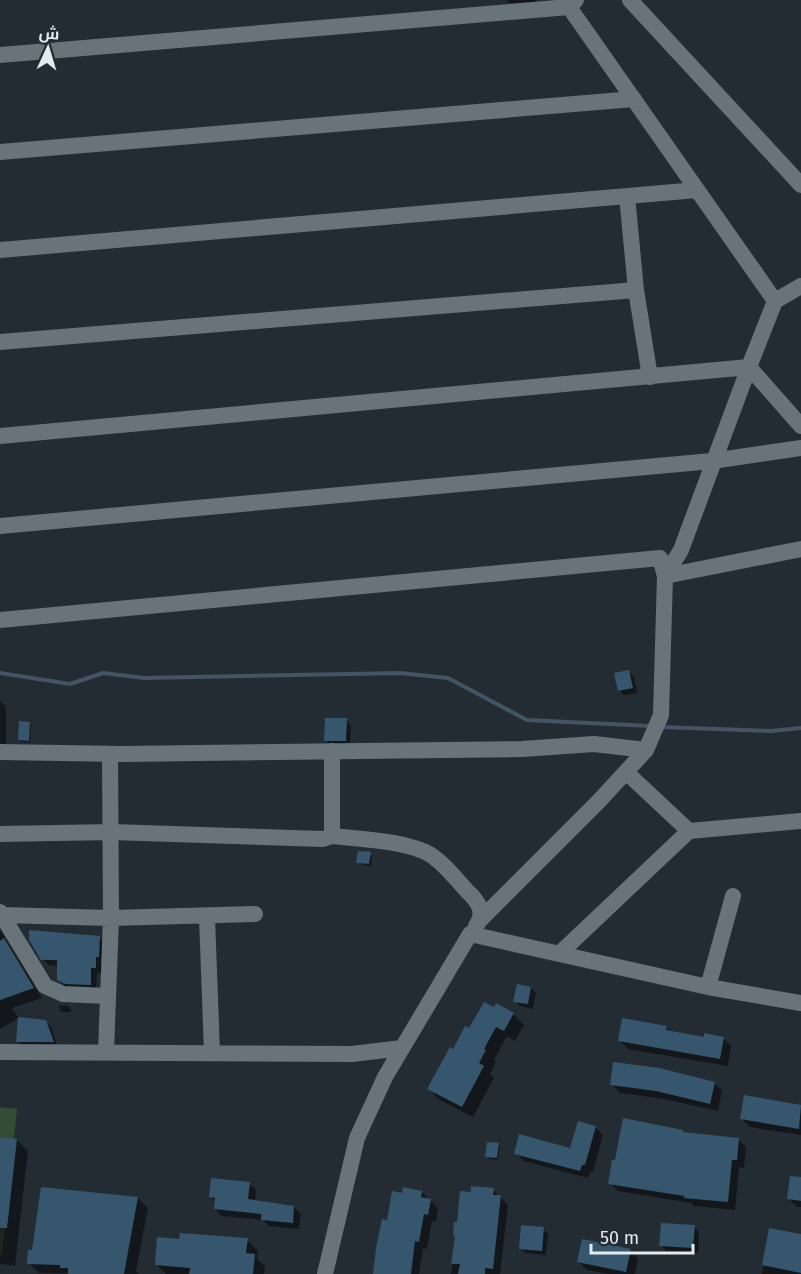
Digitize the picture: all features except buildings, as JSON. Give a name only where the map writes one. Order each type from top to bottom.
[{"type":"street","points":[[630,0],[801,185]]},
{"type":"street","points":[[0,55],[573,3],[634,99],[775,301]]},
{"type":"street","points":[[0,152],[634,99]]},
{"type":"street","points":[[0,250],[697,190]]},
{"type":"street","points":[[627,196],[636,290],[650,377]]},
{"type":"street","points":[[665,576],[681,550],[712,461],[775,301],[801,286]]},
{"type":"street","points":[[0,342],[636,290]]},
{"type":"street","points":[[0,436],[749,367]]},
{"type":"street","points":[[749,367],[801,426]]},
{"type":"street","points":[[0,526],[712,461],[801,448]]},
{"type":"street","points":[[665,576],[801,549]]},
{"type":"street","points":[[0,620],[660,558],[665,576],[661,715],[646,750],[599,801],[480,920],[470,934],[385,1077],[357,1138],[325,1274]]},
{"type":"street","points":[[0,752],[110,754],[332,752],[522,749],[594,744],[646,750]]},
{"type":"street","points":[[332,752],[332,836]]},
{"type":"street","points":[[106,1051],[111,918],[110,754]]},
{"type":"street","points":[[626,772],[689,831]]},
{"type":"street","points":[[559,954],[689,831],[801,820]]},
{"type":"street","points":[[0,834],[112,832],[323,839],[332,836],[409,846],[435,857],[474,898],[481,912],[480,920]]},
{"type":"street","points":[[708,987],[734,896]]},
{"type":"street","points":[[1,913],[111,918],[255,914]]},
{"type":"street","points":[[1,913],[45,986],[63,994],[107,996]]},
{"type":"street","points":[[207,917],[212,1053]]},
{"type":"street","points":[[470,934],[708,987],[801,1003]]},
{"type":"street","points":[[0,1052],[352,1054],[402,1048]]},
{"type":"green space","points":[[0,1107],[17,1109],[2,1255],[0,1254]]},
{"type":"waterway","points":[[0,673],[70,684],[103,673],[144,678],[400,673],[448,678],[527,720],[650,726]]},
{"type":"waterway","points":[[661,727],[771,731],[801,728]]}]
